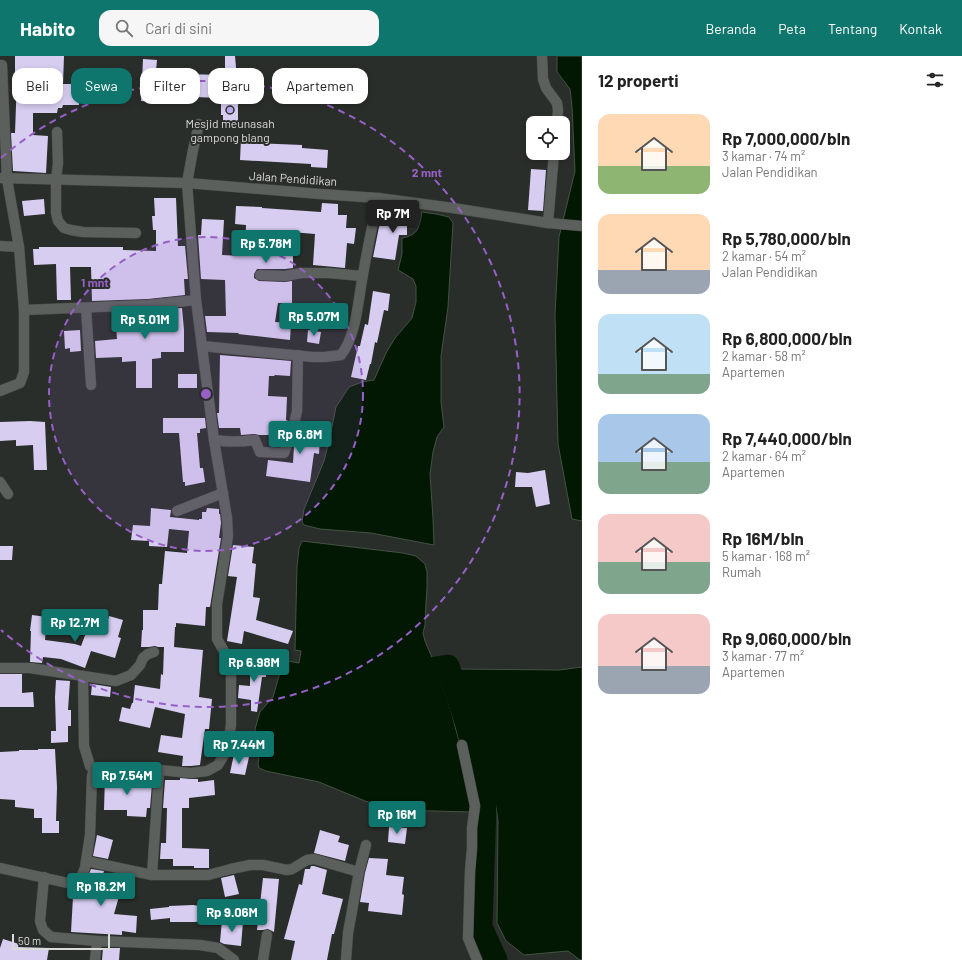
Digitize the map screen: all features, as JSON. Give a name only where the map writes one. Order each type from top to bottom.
[{"type":"street","points":[[542,56],[543,78],[546,88],[557,103],[558,116]]},
{"type":"street","points":[[0,391],[20,383],[24,372],[24,310],[19,247],[3,178],[2,62]]},
{"type":"street","points":[[83,676],[84,746],[90,766],[94,770],[159,770],[191,773],[207,771],[218,765],[226,750],[231,725],[231,670],[225,653],[217,639],[217,604],[228,536],[227,518],[214,440],[196,300],[187,183],[199,124]]},
{"type":"street","points":[[58,132],[58,163],[56,180],[56,213],[58,222],[64,228],[83,232],[136,233]]},
{"type":"street","points":[[552,223],[554,160]]},
{"type":"street","name":"Jalan Pendidikan","points":[[3,178],[187,183],[378,198],[582,226]]},
{"type":"street","points":[[202,346],[313,357],[341,355],[346,348],[354,324],[378,198]]},
{"type":"street","points":[[0,246],[19,247]]},
{"type":"street","points":[[260,275],[285,276],[302,273],[328,273],[362,276]]},
{"type":"street","points":[[24,310],[148,305],[196,300]]},
{"type":"street","points":[[86,308],[91,384]]},
{"type":"street","points":[[214,440],[224,442],[255,440],[260,452],[284,453],[292,434],[297,411],[298,355]]},
{"type":"street","points":[[0,482],[8,494]]},
{"type":"street","points":[[177,511],[223,493]]},
{"type":"street","points":[[0,668],[30,668],[116,681],[131,675],[140,665],[143,658],[154,652]]},
{"type":"street","points":[[462,745],[475,806],[472,828],[468,938],[477,960]]},
{"type":"street","points":[[0,868],[72,884],[81,876],[85,868],[90,834],[92,776],[94,770]]},
{"type":"street","points":[[152,875],[159,770]]},
{"type":"street","points":[[346,960],[348,933],[359,872],[366,845]]},
{"type":"street","points":[[86,861],[152,875],[208,875],[250,865],[287,870],[292,869],[307,860],[314,859],[359,872]]},
{"type":"street","points":[[44,877],[40,921],[42,930],[51,937],[97,941],[200,944],[218,948],[234,960]]},
{"type":"street","points":[[262,960],[267,935]]},
{"type":"street","points":[[96,960],[97,941]]},
{"type":"shaded area","points":[[557,56],[582,56],[582,521],[572,519],[558,444],[555,315],[559,237],[575,171],[570,89],[557,72]]},
{"type":"shaded area","points":[[422,212],[449,217],[453,223],[448,307],[441,356],[441,402],[444,427],[437,437],[430,474],[434,545],[371,533],[320,529],[304,525],[302,522],[304,509],[324,461],[336,407],[349,387],[362,382],[374,380],[386,353],[395,338],[412,318],[416,302],[416,286],[413,279],[398,270],[402,254],[402,238],[412,235],[417,230]]},
{"type":"shaded area","points":[[302,541],[403,553],[416,556],[425,564],[427,572],[427,588],[425,625],[423,633],[440,676],[451,711],[460,745],[472,812],[395,810],[365,801],[319,782],[266,771],[259,768],[255,729],[260,712],[273,697],[279,676],[287,666],[288,661],[299,663],[301,651],[295,650],[297,567],[299,548]]},
{"type":"shaded area","points":[[582,667],[582,960],[568,951],[524,955],[506,941],[497,923],[498,821],[492,779],[456,669],[559,670]]},
{"type":"building","points":[[15,56],[64,56],[63,84],[63,68],[15,68]]},
{"type":"building","points":[[225,56],[235,56],[236,68],[225,68]]},
{"type":"building","points":[[143,59],[157,60],[156,68],[143,68]]},
{"type":"building","points":[[200,74],[208,75],[208,98],[200,97]]},
{"type":"building","points":[[63,84],[71,84],[71,104],[79,105],[63,105],[62,108],[58,108],[57,113],[33,113],[33,135],[48,136],[46,173],[13,171],[11,133],[15,133],[16,104],[63,104]]},
{"type":"building","points":[[221,104],[238,104],[238,121],[223,121],[223,115],[221,115]]},
{"type":"building","points":[[241,139],[254,140],[253,143],[302,145],[302,148],[328,150],[327,168],[311,167],[311,164],[240,160]]},
{"type":"building","points":[[531,169],[546,170],[543,211],[528,210]]},
{"type":"building","points":[[154,198],[176,198],[178,246],[185,246],[188,279],[184,279],[185,295],[148,299],[92,301],[91,267],[70,267],[71,300],[57,300],[56,264],[34,265],[33,249],[39,249],[39,247],[123,247],[123,250],[156,251],[156,230],[153,230],[152,216],[155,216]]},
{"type":"building","points":[[44,199],[45,214],[24,216],[22,201]]},
{"type":"building","points":[[322,203],[338,204],[338,215],[347,215],[346,228],[356,228],[354,244],[347,243],[345,268],[313,265],[315,234],[279,231],[278,254],[293,255],[293,268],[257,269],[254,274],[254,278],[259,281],[292,281],[292,303],[278,303],[275,322],[291,323],[290,340],[238,334],[239,333],[207,332],[205,316],[226,316],[225,280],[201,279],[198,235],[201,235],[202,219],[224,220],[222,255],[242,256],[242,254],[245,254],[246,225],[235,224],[236,206],[321,212]]},
{"type":"building","points":[[398,210],[417,211],[416,226],[407,226],[407,235],[399,235],[395,260],[373,257],[381,217],[397,219]]},
{"type":"building","points":[[373,291],[390,294],[388,311],[384,310],[377,343],[375,342],[366,380],[351,377],[365,324],[368,325]]},
{"type":"building","points":[[182,308],[184,352],[161,352],[161,358],[152,359],[152,388],[136,388],[136,361],[122,362],[122,357],[96,358],[95,341],[117,339],[116,326],[122,326],[122,313]]},
{"type":"building","points":[[80,330],[81,351],[70,352],[70,348],[65,349],[64,331]]},
{"type":"building","points":[[308,330],[321,332],[319,344],[307,342]]},
{"type":"building","points":[[220,355],[291,361],[290,376],[269,376],[268,396],[287,397],[286,420],[288,421],[284,435],[241,435],[240,428],[219,428],[217,413],[219,413]]},
{"type":"building","points":[[178,374],[197,374],[197,388],[178,388]]},
{"type":"building","points":[[163,418],[205,418],[206,428],[200,429],[200,433],[197,433],[200,468],[203,468],[205,482],[185,486],[185,482],[183,482],[179,433],[163,433]]},
{"type":"building","points":[[301,421],[322,423],[322,437],[320,437],[319,454],[314,453],[310,482],[266,476],[268,460],[293,463],[294,446]]},
{"type":"building","points":[[0,422],[45,422],[47,470],[34,470],[33,445],[16,446],[16,440],[0,441]]},
{"type":"building","points":[[545,470],[550,504],[536,507],[532,487],[515,487],[516,472],[528,473]]},
{"type":"building","points":[[151,508],[171,510],[170,517],[199,520],[202,519],[202,512],[206,512],[207,508],[219,509],[220,514],[221,523],[219,538],[221,538],[210,607],[206,607],[205,626],[176,623],[175,627],[174,647],[203,650],[199,697],[212,699],[209,729],[205,729],[200,765],[182,766],[183,756],[158,752],[161,735],[182,738],[185,714],[155,707],[150,728],[119,721],[122,707],[130,709],[133,703],[135,685],[160,689],[161,674],[163,675],[164,647],[141,647],[143,610],[158,610],[159,584],[162,584],[165,551],[187,553],[189,531],[169,529],[167,547],[149,546],[149,541],[131,540],[133,525],[150,526]]},
{"type":"building","points":[[233,545],[254,547],[252,563],[256,564],[253,597],[260,598],[256,620],[293,631],[288,644],[244,631],[242,644],[227,641],[237,577],[228,576]]},
{"type":"building","points":[[0,546],[13,546],[12,560],[0,560]]},
{"type":"building","points":[[32,615],[47,617],[45,640],[81,646],[89,625],[105,630],[109,616],[123,620],[118,637],[121,638],[115,658],[91,651],[85,668],[61,659],[43,657],[42,663],[30,662],[30,631]]},
{"type":"building","points":[[250,659],[266,659],[266,677],[262,677],[257,712],[251,711],[251,700],[238,698],[239,685],[250,686]]},
{"type":"building","points":[[0,674],[22,674],[22,693],[33,692],[34,707],[0,707]]},
{"type":"building","points":[[56,680],[70,681],[68,710],[71,710],[71,726],[68,726],[68,742],[51,743],[51,731],[56,731]]},
{"type":"building","points":[[92,684],[111,687],[110,697],[91,695]]},
{"type":"building","points":[[55,749],[57,787],[56,821],[59,821],[59,833],[42,833],[42,818],[34,818],[34,809],[15,807],[15,800],[0,799],[0,752]]},
{"type":"building","points":[[234,754],[249,757],[245,775],[230,773]]},
{"type":"building","points":[[105,776],[125,776],[125,782],[152,784],[150,808],[147,808],[146,817],[127,816],[127,810],[104,810]]},
{"type":"building","points":[[180,778],[198,779],[198,782],[214,780],[215,795],[189,798],[189,808],[182,808],[182,848],[209,849],[209,868],[173,866],[173,859],[160,859],[161,843],[166,843],[167,808],[163,808],[165,780],[180,780]]},
{"type":"building","points":[[389,827],[407,828],[405,844],[388,842]]},
{"type":"building","points":[[320,830],[340,836],[338,842],[349,845],[345,861],[314,853]]},
{"type":"building","points":[[97,835],[113,840],[108,859],[93,856]]},
{"type":"building","points":[[369,858],[388,859],[386,875],[404,877],[402,915],[368,911],[369,903],[360,902]]},
{"type":"building","points":[[311,866],[327,870],[322,894],[343,899],[334,934],[332,934],[327,960],[291,960],[295,941],[284,939],[299,884],[302,885],[305,869],[310,869]]},
{"type":"building","points":[[91,869],[104,871],[103,874],[124,879],[114,914],[137,916],[136,933],[122,931],[122,935],[71,932],[73,897],[81,898]]},
{"type":"building","points":[[234,875],[239,894],[225,897],[221,878]]},
{"type":"building","points":[[263,878],[279,879],[274,932],[268,929],[257,930]]},
{"type":"building","points":[[193,905],[222,909],[223,919],[195,922],[170,922],[170,918],[151,920],[150,909],[169,906]]},
{"type":"building","points":[[222,920],[243,922],[241,946],[224,944],[220,942]]},
{"type":"building","points":[[3,939],[19,944],[18,947],[49,948],[47,960],[0,960],[0,948]]},
{"type":"building","points":[[103,948],[120,948],[119,960],[102,960]]},
{"type":"waterway","points":[[436,668],[448,666],[467,725],[482,782],[485,805],[481,927],[496,960]]},
{"type":"place","name":"Mesjid meunasah gampong blang","points":[[230,110]]}]
